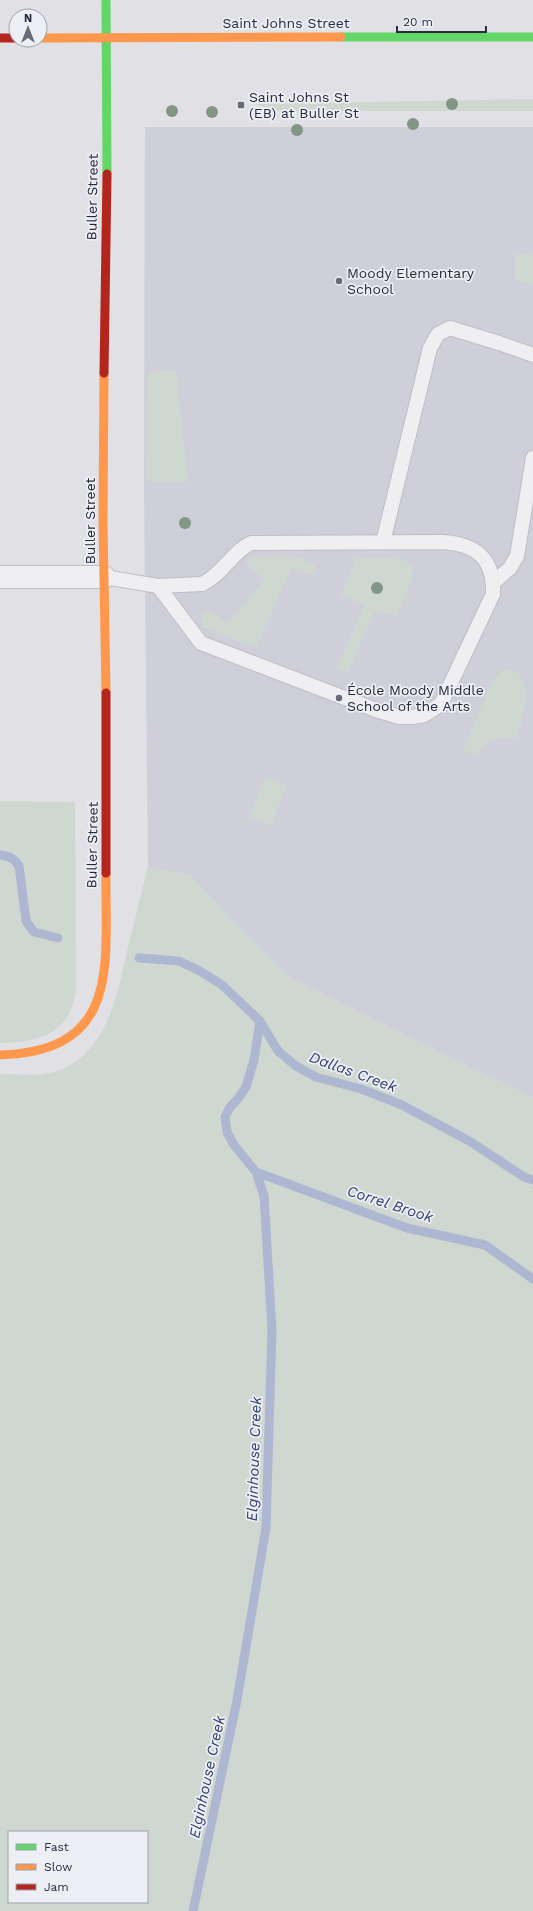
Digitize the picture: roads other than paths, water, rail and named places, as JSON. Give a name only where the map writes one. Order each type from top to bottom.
[{"type":"street","name":"Buller Street","points":[[0,1055],[32,1052],[52,1047],[76,1034],[95,1009],[99,998],[104,967],[107,802],[104,577],[104,336],[107,111],[105,38],[106,0]]},
{"type":"street","name":"Saint Johns Street","points":[[48,38],[533,37]]},
{"type":"street","points":[[0,577],[104,577]]},
{"type":"lane","points":[[383,542],[430,348],[438,334],[450,328],[533,355]]},
{"type":"lane","points":[[493,583],[510,568],[517,556],[533,458]]},
{"type":"lane","points":[[104,577],[158,586],[196,585],[208,581],[245,546],[251,543],[442,542],[466,546],[482,554],[491,572],[493,594],[442,704],[424,715],[399,717],[376,710],[201,643],[158,586]]},
{"type":"waterway","name":"Dallas Creek","points":[[0,855],[11,858],[19,866],[26,921],[34,932],[58,938]]},
{"type":"waterway","name":"Dallas Creek","points":[[139,958],[179,961],[200,971],[222,985],[260,1021],[278,1051],[296,1066],[316,1077],[361,1089],[402,1105],[471,1142],[524,1177],[533,1180]]},
{"type":"waterway","name":"Elginhouse Creek","points":[[193,1911],[237,1700],[266,1528],[272,1330],[264,1196],[256,1172],[234,1145],[227,1132],[225,1117],[230,1107],[246,1087],[254,1060],[260,1021]]},
{"type":"waterway","name":"Correl Brook","points":[[256,1172],[407,1228],[485,1245],[533,1279]]},
{"type":"place","name":"Saint Johns St (EB) at Buller St","points":[[241,105]]},
{"type":"place","name":"Moody Elementary School","points":[[339,281]]},
{"type":"place","name":"École Moody Middle School of the Arts","points":[[339,698]]}]
